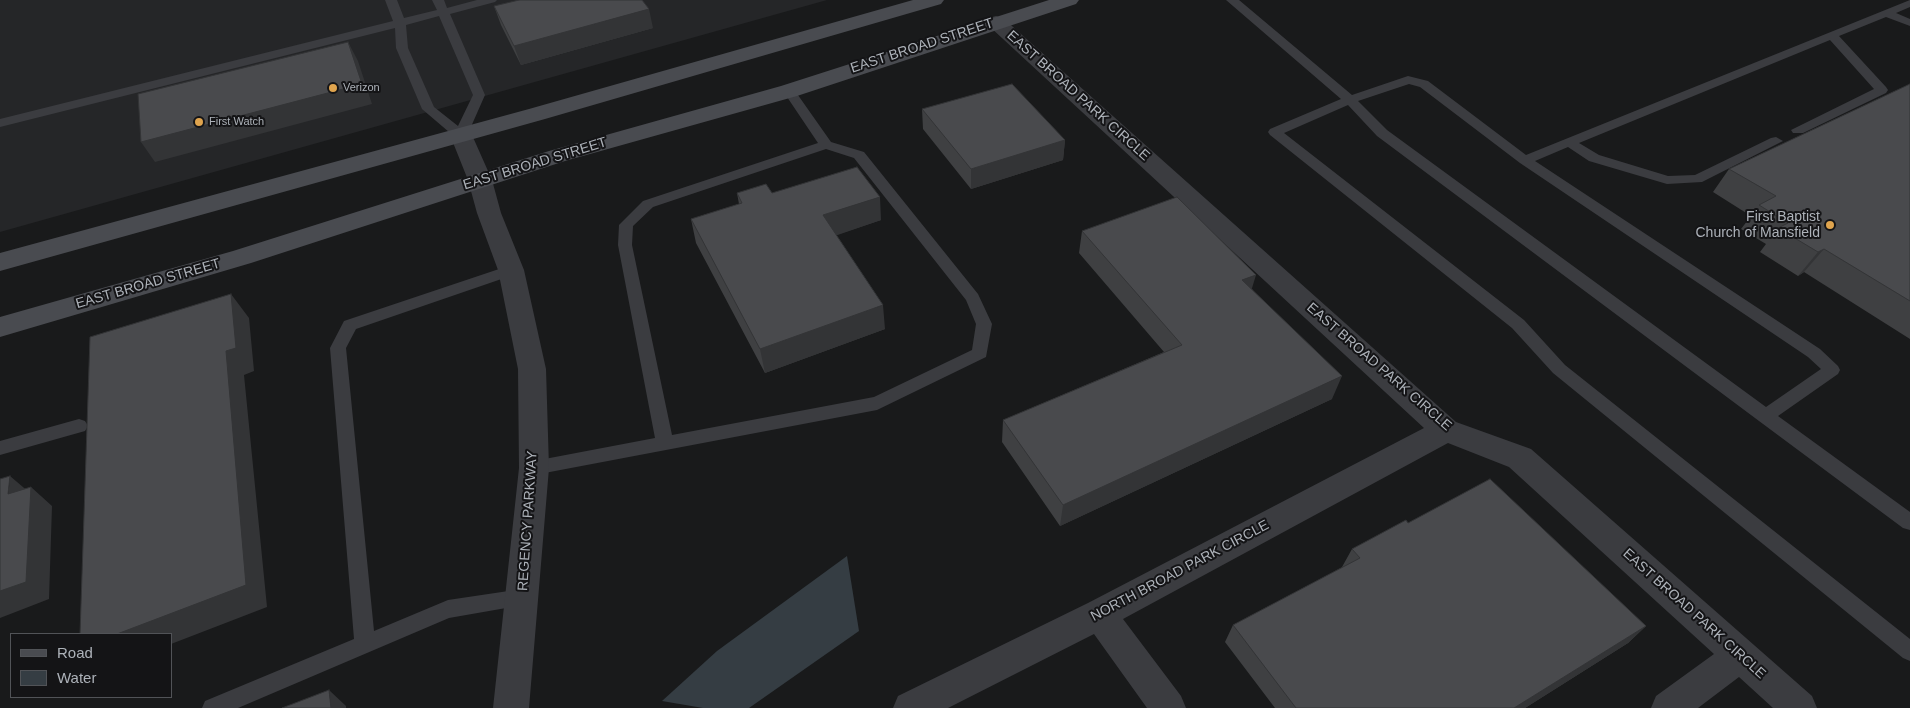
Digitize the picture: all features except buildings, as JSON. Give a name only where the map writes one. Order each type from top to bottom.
[{"type":"main road","points":[[0,262],[462,135],[934,0]]},
{"type":"main road","name":"EAST BROAD STREET","points":[[0,328],[242,257],[557,156],[789,91],[996,22],[1069,0]]},
{"type":"street","name":"EAST BROAD PARK CIRCLE","points":[[996,22],[1446,430],[1520,458],[1799,708]]},
{"type":"street","name":"REGENCY PARKWAY","points":[[462,135],[480,180],[511,270],[532,368],[534,468],[511,708]]},
{"type":"street","name":"NORTH BROAD PARK CIRCLE","points":[[911,708],[1100,614],[1446,430]]},
{"type":"street","points":[[1100,614],[1168,708]]},
{"type":"street","points":[[1669,708],[1740,655]]},
{"type":"lane","points":[[391,0],[400,23],[402,48],[428,109],[462,135],[478,95],[438,0]]},
{"type":"lane","points":[[0,122],[491,0]]},
{"type":"lane","points":[[1232,0],[1350,100],[1382,133],[1910,522]]},
{"type":"lane","points":[[1525,160],[1910,3]]},
{"type":"lane","points":[[1887,13],[1910,23]]},
{"type":"lane","points":[[1798,130],[1882,90],[1832,35]]},
{"type":"lane","points":[[1765,416],[1832,370],[1806,348],[1525,160],[1424,84],[1408,80],[1350,100],[1276,132],[1518,324],[1559,369],[1910,652]]},
{"type":"lane","points":[[789,91],[826,145]]},
{"type":"lane","points":[[1568,142],[1594,158],[1667,180],[1697,179],[1776,141]]},
{"type":"lane","points":[[534,468],[877,403],[980,353],[984,324],[973,298],[860,154],[826,145],[648,204],[626,226],[625,245],[665,443]]},
{"type":"lane","points":[[365,644],[338,348],[350,326],[511,270]]},
{"type":"lane","points":[[0,448],[79,426]]},
{"type":"lane","points":[[213,708],[448,609],[522,598]]},
{"type":"shaded area","points":[[0,0],[827,0],[0,232]]},
{"type":"water","points":[[847,556],[859,631],[749,708],[703,708],[662,701],[717,651]]},
{"type":"place","name":"Verizon","points":[[333,88]]},
{"type":"place","name":"First Watch","points":[[199,122]]},
{"type":"place","name":"First Baptist Church of Mansfield","points":[[1830,225]]}]
